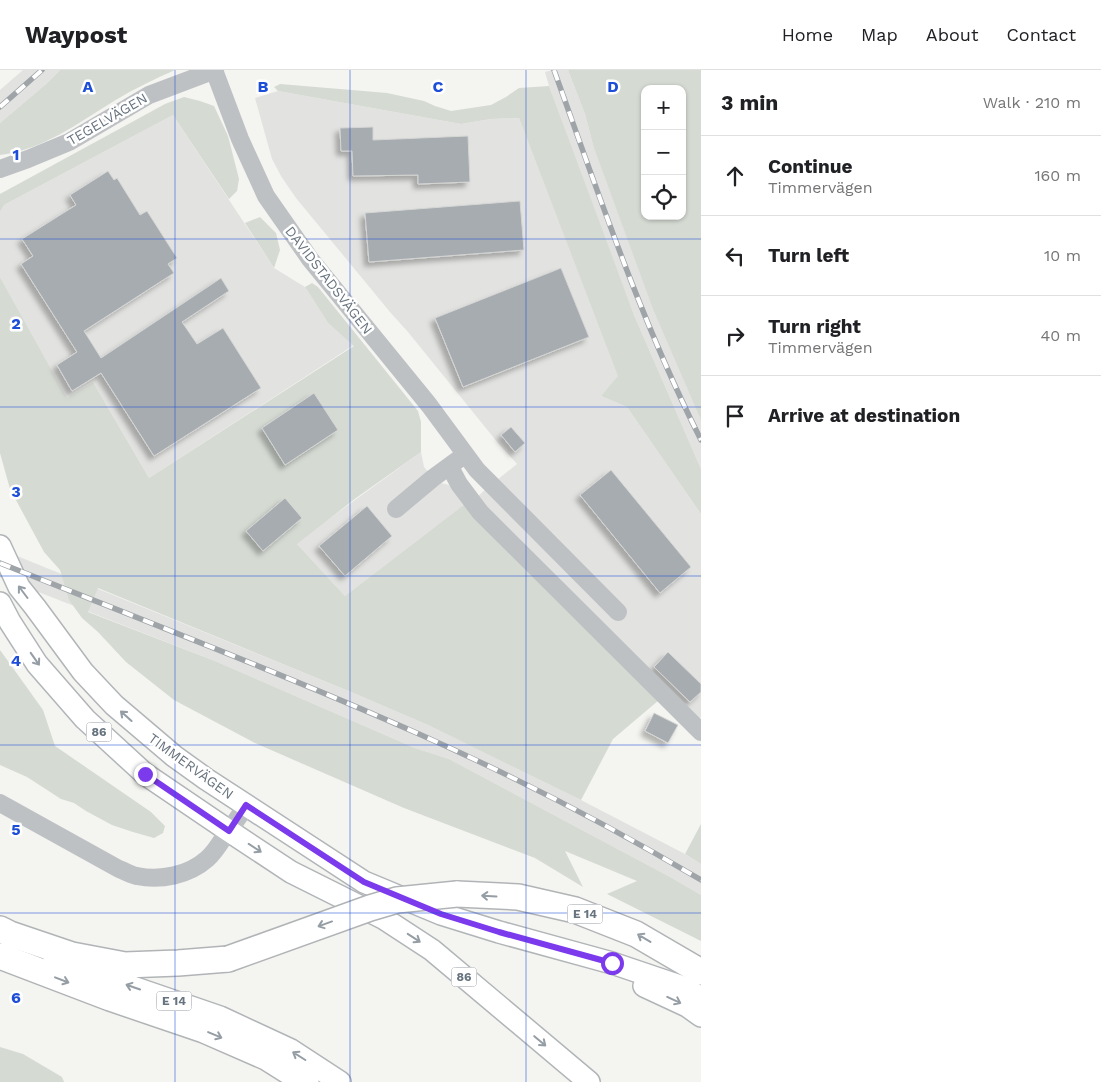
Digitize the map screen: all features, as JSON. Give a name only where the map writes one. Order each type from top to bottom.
[{"type":"highway","name":"E 14","points":[[0,929],[72,955],[125,965],[178,963],[228,959],[397,900],[457,894],[518,897],[575,910],[636,934],[697,987]]},
{"type":"highway","name":"E 14","points":[[0,956],[110,998],[204,1030],[266,1057],[306,1082]]},
{"type":"main road","name":"TIMMERVÄGEN","points":[[0,546],[19,587],[82,672],[114,705],[174,756],[206,779],[364,882],[441,914],[697,987]]},
{"type":"main road","name":"86","points":[[0,603],[37,664],[85,719],[145,774],[291,872],[383,918],[432,950],[589,1082]]},
{"type":"main road","points":[[281,865],[288,866],[413,917],[506,947],[648,988],[687,1006],[701,1016]]},
{"type":"main road","name":"E 14","points":[[0,937],[33,953],[220,1017],[291,1050],[340,1082]]},
{"type":"street","name":"TEGELVÄGEN","points":[[0,169],[28,160],[69,142],[149,95],[211,71]]},
{"type":"street","name":"DAVIDSTADSVÄGEN","points":[[211,71],[266,196],[310,259],[430,405],[477,470],[618,612]]},
{"type":"street","points":[[396,509],[465,454]]},
{"type":"street","points":[[450,467],[459,484],[480,512],[701,732]]},
{"type":"street","points":[[0,803],[119,869],[137,876],[153,878],[168,877],[182,873],[208,859],[246,805]]},
{"type":"shaded area","points":[[23,70],[60,70],[0,123],[0,90]]},
{"type":"shaded area","points":[[60,70],[175,70],[129,92],[45,142],[31,148],[0,155],[0,123]]},
{"type":"shaded area","points":[[568,70],[585,114],[593,145],[701,411],[701,469],[634,315],[602,231],[549,86],[545,72]]},
{"type":"shaded area","points":[[568,70],[701,70],[701,420],[653,309],[593,145],[585,114]]},
{"type":"shaded area","points":[[280,84],[387,93],[424,101],[451,111],[491,105],[519,88],[549,86],[634,315],[701,469],[701,514],[627,407],[601,396],[618,376],[519,118],[491,119],[461,124],[278,91],[274,87]]},
{"type":"shaded area","points":[[278,91],[461,124],[491,119],[519,118],[619,376],[601,396],[627,407],[701,514],[701,717],[698,721],[475,499],[517,464],[296,198],[281,176],[272,159],[255,98]]},
{"type":"shaded area","points":[[184,97],[214,106],[228,136],[239,179],[237,191],[229,199],[173,115],[4,205],[0,212],[0,194],[165,104]]},
{"type":"shaded area","points":[[173,115],[274,268],[305,287],[328,323],[354,345],[149,478],[93,382],[67,399],[0,277],[0,212],[4,205]]},
{"type":"shaded area","points":[[260,217],[276,233],[280,250],[274,268],[245,223]]},
{"type":"shaded area","points":[[0,277],[67,398],[93,382],[149,478],[354,346],[328,323],[305,287],[312,283],[318,287],[418,411],[421,422],[421,452],[356,498],[297,544],[345,596],[466,503],[659,700],[613,739],[581,800],[428,725],[98,588],[88,612],[215,661],[415,748],[449,759],[672,878],[701,895],[701,941],[607,894],[637,881],[565,851],[583,887],[535,858],[404,808],[255,743],[174,700],[126,662],[82,618],[69,600],[60,570],[44,552],[10,489],[0,453]]},
{"type":"shaded area","points":[[421,452],[424,467],[433,478],[449,485],[466,503],[345,596],[296,543]]},
{"type":"shaded area","points":[[0,549],[351,692],[428,725],[492,756],[581,800],[701,864],[701,895],[449,759],[415,748],[215,661],[0,577]]},
{"type":"shaded area","points":[[0,650],[43,710],[55,746],[151,812],[165,826],[163,833],[154,838],[112,825],[74,803],[61,799],[27,777],[0,765]]},
{"type":"shaded area","points":[[701,824],[701,864],[685,854]]},
{"type":"shaded area","points":[[0,1047],[23,1054],[62,1077],[64,1082],[0,1082]]},
{"type":"building","points":[[373,127],[373,140],[468,136],[470,182],[418,184],[418,175],[353,176],[352,151],[341,151],[340,128]]},
{"type":"building","points":[[108,171],[114,180],[117,178],[140,215],[147,211],[177,258],[168,264],[174,273],[84,331],[101,358],[221,278],[229,291],[182,322],[197,344],[223,328],[261,388],[154,456],[101,373],[72,391],[57,365],[77,352],[21,264],[33,256],[22,239],[76,205],[70,195]]},
{"type":"building","points":[[520,201],[524,250],[369,262],[365,213]]},
{"type":"building","points":[[561,268],[589,337],[463,387],[435,318]]},
{"type":"building","points":[[314,393],[338,430],[285,465],[262,428]]},
{"type":"building","points":[[511,427],[525,443],[515,452],[501,435]]},
{"type":"building","points":[[611,470],[691,567],[660,593],[580,495]]},
{"type":"building","points":[[285,498],[302,518],[263,551],[246,531]]},
{"type":"building","points":[[367,506],[392,536],[345,576],[319,546]]},
{"type":"building","points":[[668,652],[701,684],[701,692],[690,702],[654,667]]},
{"type":"building","points":[[654,713],[678,725],[668,743],[645,731]]},
{"type":"railway","points":[[0,107],[42,70]]},
{"type":"railway","points":[[554,70],[604,211],[640,304],[679,395],[701,440]]},
{"type":"railway","points":[[0,563],[263,668],[419,734],[491,767],[562,803],[632,840],[701,880]]},
{"type":"route","points":[[145,774],[229,831],[246,805],[364,882],[441,914],[612,963]]}]
